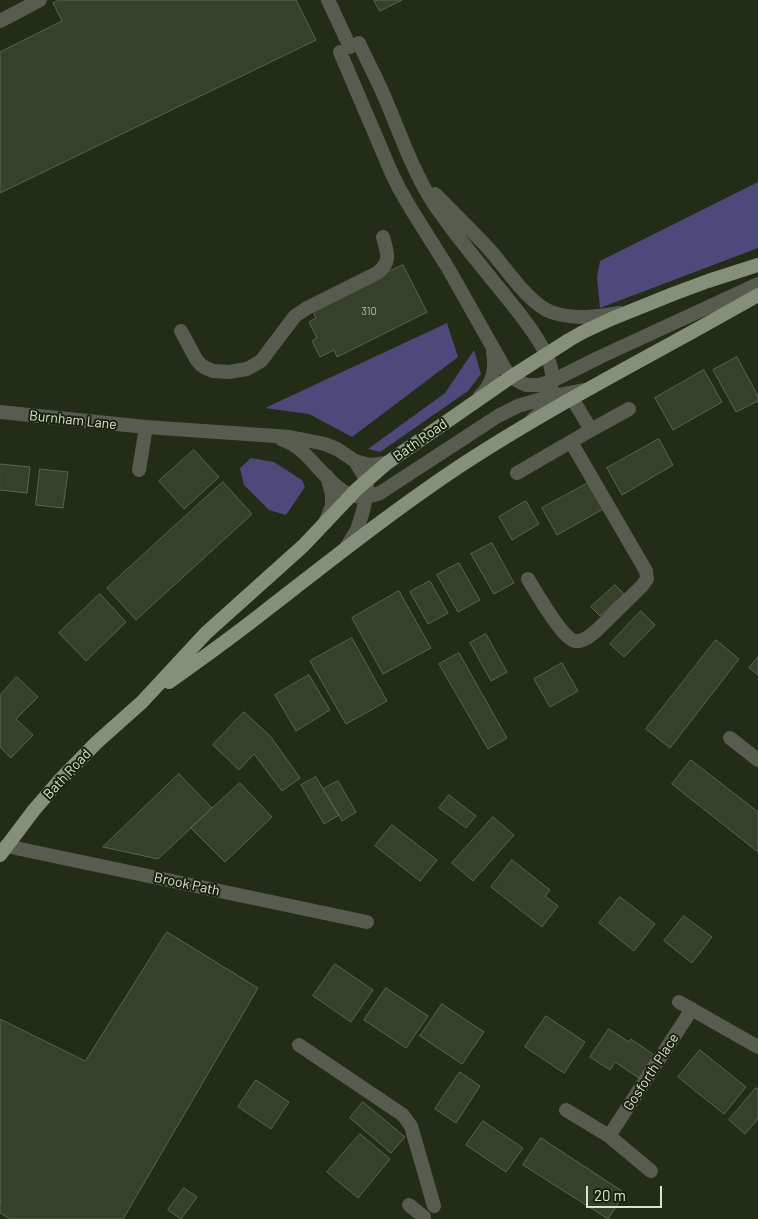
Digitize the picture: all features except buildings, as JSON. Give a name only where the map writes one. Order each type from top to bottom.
[{"type":"main road","name":"Bath Road","points":[[3,850],[59,781],[96,743],[142,702],[206,633],[304,546],[387,463],[511,377],[582,332],[708,281],[758,265]]},
{"type":"main road","name":"Bath Road","points":[[142,702],[217,648],[347,546],[458,467],[528,423],[758,295]]},
{"type":"street","points":[[0,21],[40,0]]},
{"type":"street","points":[[328,0],[350,47],[392,174],[511,377],[526,385],[539,385],[552,381],[758,284]]},
{"type":"street","points":[[350,47],[385,98],[401,139],[422,184],[443,217],[518,312],[546,354],[551,367],[552,381],[548,397],[544,408],[538,416],[528,423]]},
{"type":"street","points":[[418,175],[540,306],[550,312],[568,317],[590,317],[631,311]]},
{"type":"street","points":[[181,331],[196,359],[206,368],[220,372],[247,370],[261,361],[294,316],[382,269],[386,263],[388,252],[382,236]]},
{"type":"street","points":[[470,405],[486,390],[491,381],[494,372],[494,360],[491,345]]},
{"type":"street","points":[[271,436],[288,442],[303,452],[339,488],[352,496],[366,497],[380,493],[498,416],[518,406],[548,397],[588,389]]},
{"type":"street","points":[[572,398],[591,430]]},
{"type":"street","points":[[517,473],[629,409]]},
{"type":"street","name":"Burnham Lane","points":[[0,412],[146,427],[290,437],[324,444],[337,449],[354,461]]},
{"type":"street","points":[[138,470],[146,427]]},
{"type":"street","points":[[528,579],[562,632],[572,640],[579,641],[596,631],[647,579],[646,571],[571,442]]},
{"type":"street","points":[[347,546],[358,530],[366,497],[367,481],[354,461]]},
{"type":"street","points":[[354,461],[370,465],[387,463]]},
{"type":"street","points":[[325,524],[332,506],[332,494],[326,476]]},
{"type":"street","points":[[730,738],[758,760]]},
{"type":"street","name":"Brook Path","points":[[3,850],[367,922]]},
{"type":"street","points":[[679,1002],[758,1047]]},
{"type":"street","name":"Gosforth Place","points":[[609,1136],[692,1009]]},
{"type":"street","points":[[299,1045],[403,1115],[410,1126],[434,1206],[423,1218],[409,1205]]},
{"type":"street","points":[[566,1110],[609,1136],[651,1171]]},
{"type":"shaded area","points":[[758,182],[758,248],[600,308],[597,277],[600,261]]},
{"type":"shaded area","points":[[447,323],[458,357],[352,437],[309,414],[265,408]]},
{"type":"shaded area","points":[[474,350],[481,374],[468,391],[380,452],[368,449],[445,393]]},
{"type":"shaded area","points":[[251,458],[274,462],[302,480],[305,487],[286,515],[269,510],[244,485],[240,468]]}]
